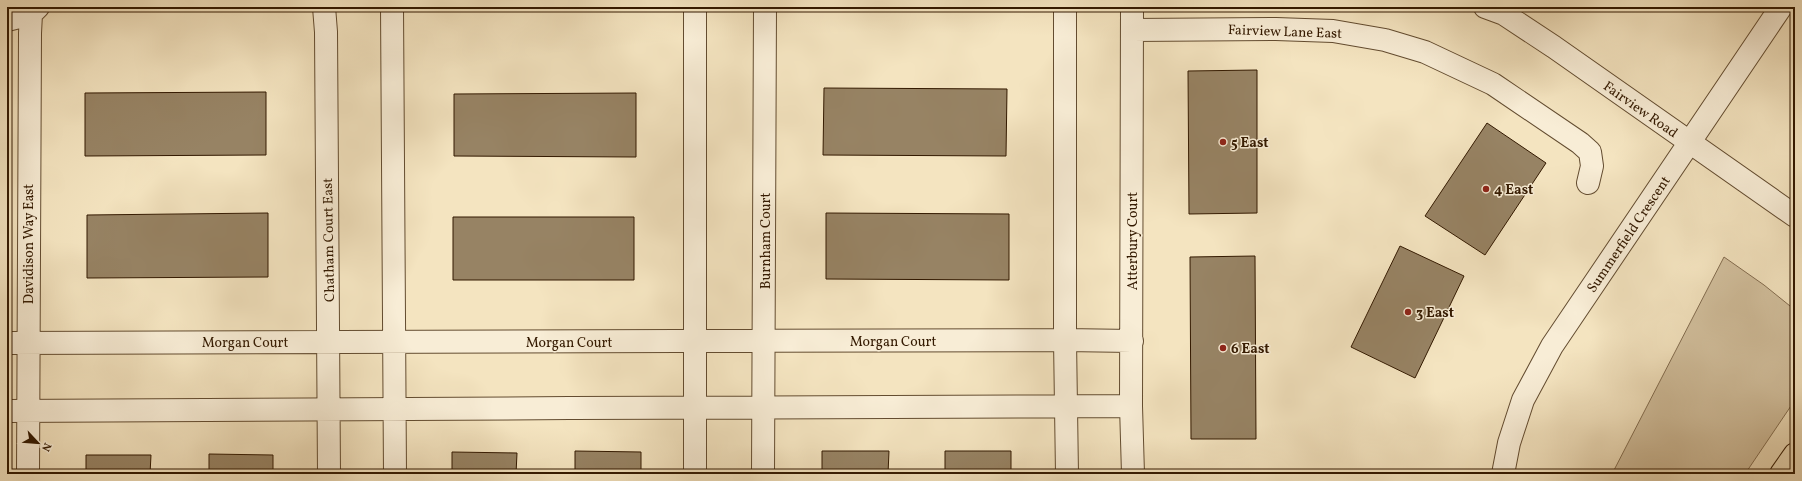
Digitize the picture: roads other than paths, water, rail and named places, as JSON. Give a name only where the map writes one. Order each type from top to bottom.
[{"type":"main road","points":[[1781,474],[1795,454]]},
{"type":"street","name":"Chatham Court East","points":[[324,7],[326,32],[330,408],[329,474]]},
{"type":"street","points":[[392,7],[395,474]]},
{"type":"street","points":[[695,7],[695,474]]},
{"type":"street","name":"Burnham Court","points":[[763,474],[765,7]]},
{"type":"street","points":[[1065,7],[1065,340],[1067,474]]},
{"type":"street","name":"Atterbury Court","points":[[1132,7],[1131,406],[1133,474]]},
{"type":"street","name":"Fairview Road","points":[[1485,7],[1504,14],[1554,47],[1690,144],[1795,216]]},
{"type":"street","name":"Summerfield Crescent","points":[[1504,474],[1509,442],[1523,400],[1552,346],[1782,7]]},
{"type":"street","points":[[7,20],[35,10]]},
{"type":"street","name":"Davidison Way East","points":[[28,474],[18,411],[17,343],[30,33],[35,10]]},
{"type":"street","name":"Fairview Lane East","points":[[1132,30],[1276,29],[1333,31],[1385,40],[1425,52],[1493,84],[1580,143],[1590,152],[1592,166],[1588,183]]},
{"type":"street","name":"Morgan Court","points":[[17,343],[1132,341]]},
{"type":"street","points":[[18,411],[330,408],[1131,406]]},
{"type":"place","name":"5 East","points":[[1223,142]]},
{"type":"place","name":"4 East","points":[[1486,189]]},
{"type":"place","name":"3 East","points":[[1408,312]]},
{"type":"place","name":"6 East","points":[[1223,348]]}]
